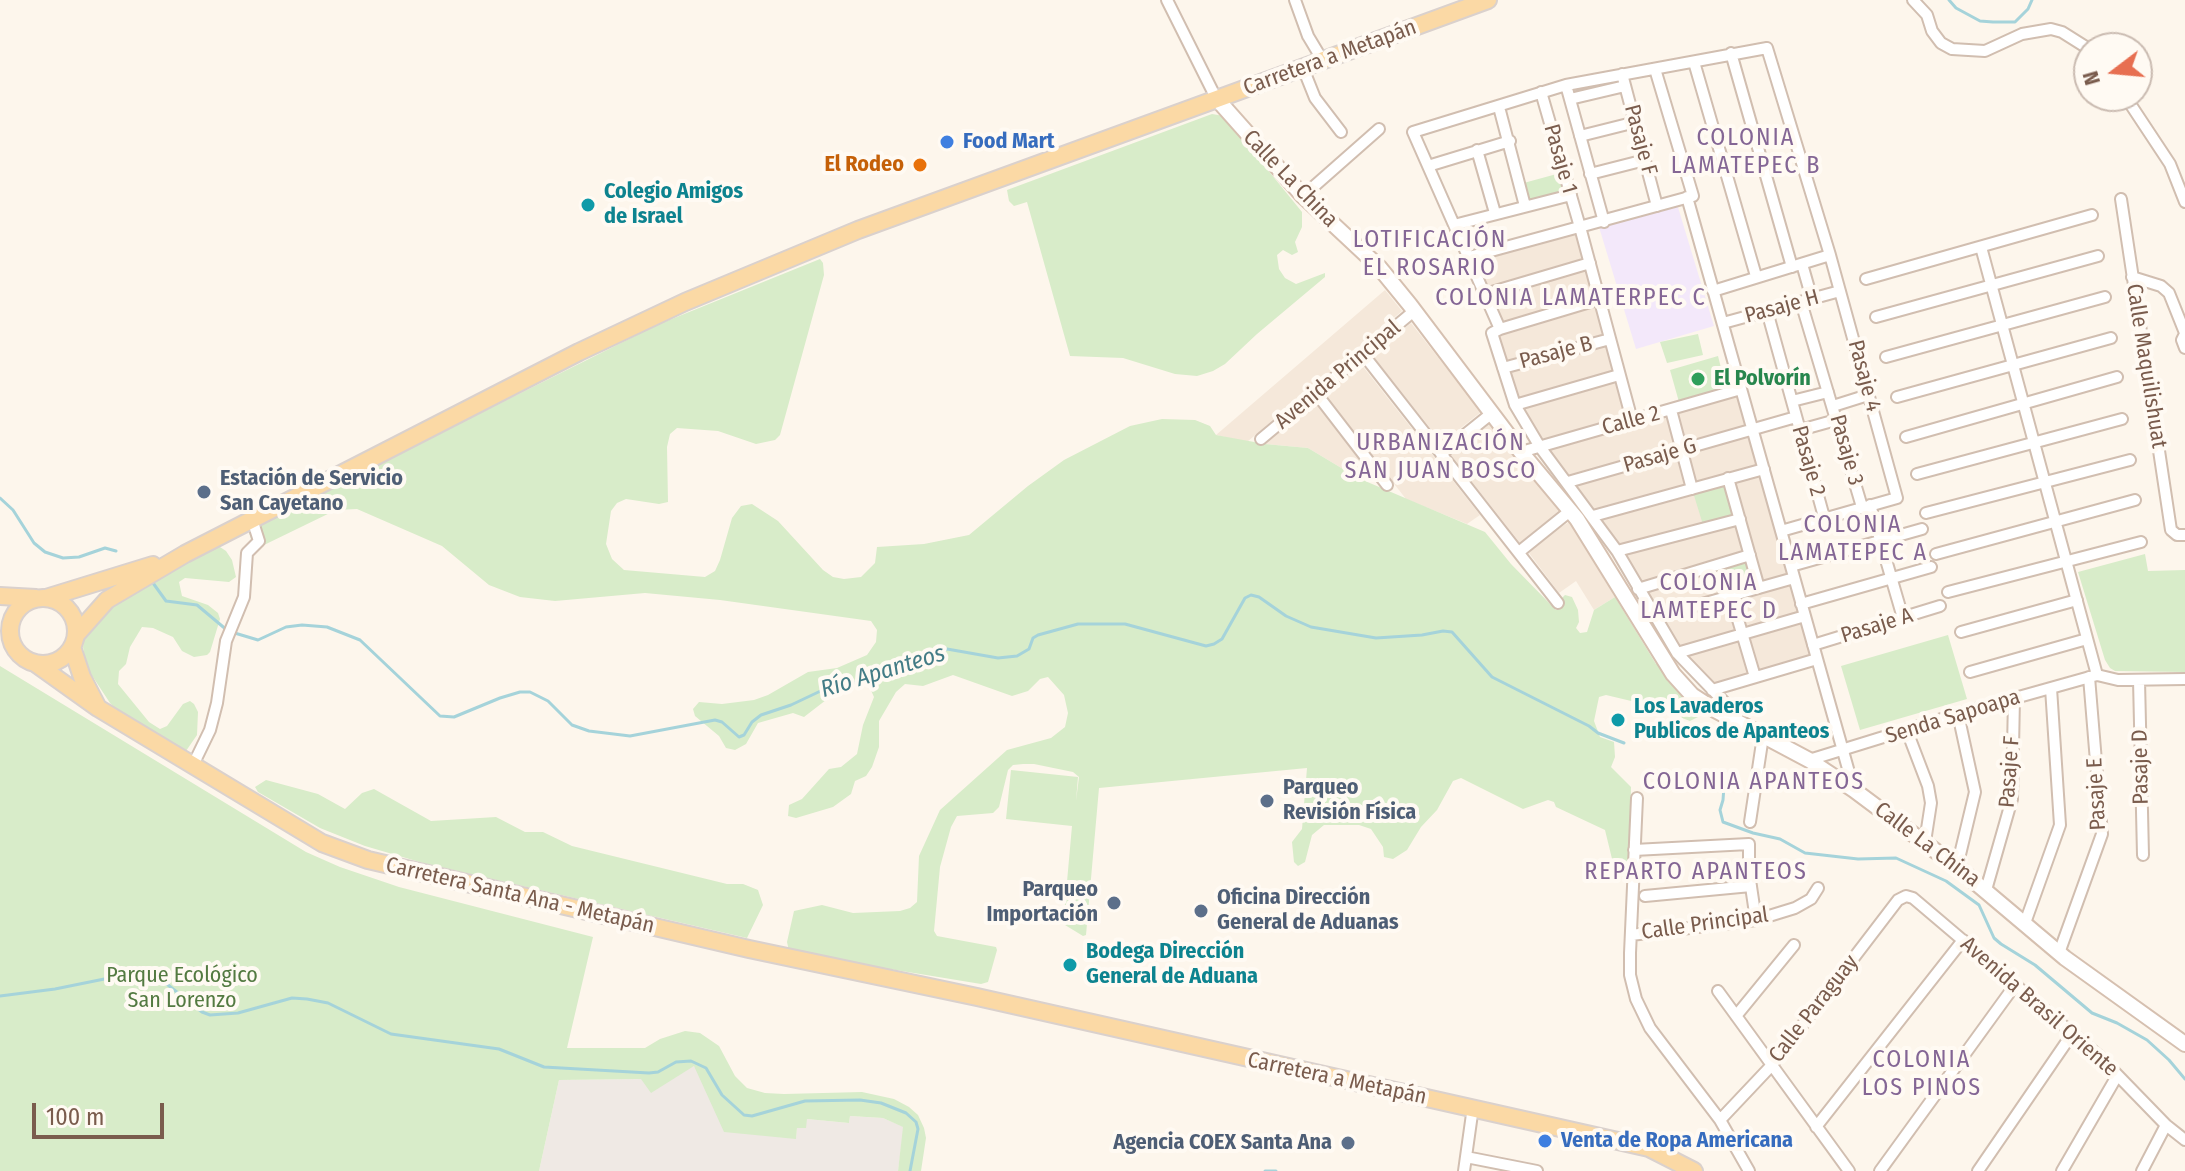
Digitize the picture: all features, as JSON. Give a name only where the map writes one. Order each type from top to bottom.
[{"type":"main road","name":"Carretera a Metapán","points":[[185,554],[579,352],[757,271],[858,230],[1323,61],[1465,4],[1488,0]]},
{"type":"main road","name":"Calle La China","points":[[1216,98],[1303,196],[1379,267],[1570,511],[1673,674],[1692,695],[1809,760],[1854,790],[1986,890],[2059,953],[2185,1044]]},
{"type":"main road","points":[[19,652],[11,635],[13,619],[24,604],[185,554]]},
{"type":"main road","points":[[0,643],[35,663],[56,661],[107,600],[185,554]]},
{"type":"main road","points":[[0,596],[44,598],[57,601],[69,610],[75,623],[74,641],[82,677],[98,708]]},
{"type":"main road","name":"Carretera Santa Ana - Metapán","points":[[35,663],[98,708],[322,843],[368,860],[734,946],[977,997]]},
{"type":"main road","name":"Carretera a Metapán","points":[[977,997],[1649,1148],[1688,1169]]},
{"type":"street","points":[[1167,0],[1216,98]]},
{"type":"street","points":[[1295,0],[1308,36],[1323,61]]},
{"type":"street","points":[[1913,0],[1927,15],[1932,31],[1941,43],[1962,52],[1985,51],[2022,34],[2051,29],[2073,39]]},
{"type":"street","points":[[1500,329],[1413,132],[1566,85],[1767,48],[1830,255],[1713,291]]},
{"type":"street","name":"Pasaje 3","points":[[1731,53],[1807,300],[1836,420],[1882,542],[1903,618]]},
{"type":"street","points":[[1694,62],[1756,276]]},
{"type":"street","points":[[1303,68],[1315,98],[1341,132]]},
{"type":"street","points":[[1655,69],[1713,291],[1854,790]]},
{"type":"street","name":"Pasaje F","points":[[1622,74],[1657,206]]},
{"type":"street","points":[[1566,85],[1604,222]]},
{"type":"street","points":[[1570,99],[1625,86]]},
{"type":"street","name":"Pasaje 1","points":[[1541,92],[1632,420]]},
{"type":"street","points":[[1499,107],[1525,206]]},
{"type":"street","points":[[2136,112],[2170,164],[2185,202]]},
{"type":"street","points":[[1580,136],[1636,122]]},
{"type":"street","points":[[1303,196],[1379,129]]},
{"type":"street","points":[[1428,166],[1510,141]]},
{"type":"street","points":[[1477,150],[1495,213]]},
{"type":"street","points":[[1590,174],[1645,160]]},
{"type":"street","points":[[1454,225],[1571,195]]},
{"type":"street","points":[[1469,257],[1690,196]]},
{"type":"street","name":"Calle Maquilishuat","points":[[2121,199],[2132,277],[2179,534]]},
{"type":"street","points":[[1866,279],[2092,215]]},
{"type":"street","name":"Pasaje E","points":[[1981,247],[2077,600],[2093,676],[2102,834],[2059,953]]},
{"type":"street","name":"Pasaje 4","points":[[1830,255],[1897,498],[1866,506]]},
{"type":"street","points":[[1876,317],[2098,256]]},
{"type":"street","points":[[1485,294],[1590,263]]},
{"type":"street","points":[[2132,277],[2161,286],[2169,293],[2185,333],[2182,340],[2185,348]]},
{"type":"street","name":"Pasaje H","points":[[1723,323],[1840,291]]},
{"type":"street","points":[[1886,357],[2105,297]]},
{"type":"street","points":[[1600,299],[1492,333],[1503,368],[1515,405],[1540,447],[1617,551],[1677,653],[1733,711]]},
{"type":"street","name":"Avenida Principal","points":[[1261,439],[1414,311]]},
{"type":"street","name":"Pasaje 2","points":[[1767,311],[1824,517]]},
{"type":"street","points":[[1897,397],[2111,338]]},
{"type":"street","name":"Pasaje B","points":[[1503,368],[1610,339]]},
{"type":"street","points":[[1363,354],[1558,603]]},
{"type":"street","points":[[1515,405],[1619,375]]},
{"type":"street","points":[[1906,437],[2117,377]]},
{"type":"street","name":"Calle 2","points":[[1521,452],[1741,389]]},
{"type":"street","points":[[1792,401],[1828,392]]},
{"type":"street","points":[[1316,393],[1387,485]]},
{"type":"street","points":[[1833,406],[1868,395]]},
{"type":"street","points":[[1671,410],[1692,489]]},
{"type":"street","points":[[1441,454],[1492,413]]},
{"type":"street","points":[[1752,430],[1796,417]]},
{"type":"street","points":[[1917,474],[2122,419]]},
{"type":"street","points":[[1800,430],[1836,420]]},
{"type":"street","name":"Pasaje G","points":[[1568,482],[1752,430]]},
{"type":"street","points":[[1926,513],[2130,460]]},
{"type":"street","points":[[1593,516],[1764,469]]},
{"type":"street","points":[[1728,478],[1759,588]]},
{"type":"street","points":[[1936,554],[2135,500]]},
{"type":"street","points":[[1781,531],[1866,506]]},
{"type":"street","points":[[1519,552],[1570,511]]},
{"type":"street","points":[[193,765],[210,730],[226,641],[244,597],[247,553],[259,541],[252,519]]},
{"type":"street","points":[[1617,551],[1740,519]]},
{"type":"street","points":[[1791,566],[1922,529]]},
{"type":"street","points":[[1948,592],[2141,542]]},
{"type":"street","points":[[1638,589],[1750,555]]},
{"type":"street","points":[[1801,604],[1931,567]]},
{"type":"street","points":[[1656,617],[1794,578]]},
{"type":"street","points":[[1731,596],[1755,677]]},
{"type":"street","points":[[1961,632],[2077,600]]},
{"type":"street","name":"Pasaje A","points":[[1813,645],[1940,606]]},
{"type":"street","points":[[1677,653],[1805,616]]},
{"type":"street","points":[[1970,672],[2087,639]]},
{"type":"street","name":"Pasaje A","points":[[1712,690],[1817,659]]},
{"type":"street","points":[[2093,676],[2118,680],[2185,679]]},
{"type":"street","name":"Senda Sapoapa","points":[[1809,760],[2093,676]]},
{"type":"street","name":"Pasaje D","points":[[2139,680],[2143,855]]},
{"type":"street","points":[[2025,923],[2060,825],[2051,688]]},
{"type":"street","name":"Pasaje F","points":[[1986,890],[2012,799],[2014,698]]},
{"type":"street","points":[[1957,867],[1975,792],[1958,714]]},
{"type":"street","points":[[1907,731],[1928,786],[1931,803],[1925,842]]},
{"type":"street","points":[[1750,822],[1763,736]]},
{"type":"street","points":[[1637,798],[1630,975],[1642,1014],[1720,1120],[1749,1171]]},
{"type":"street","points":[[1634,850],[1749,844],[1756,920]]},
{"type":"street","points":[[1645,896],[1751,886]]},
{"type":"street","name":"Calle Principal","points":[[1631,935],[1756,920],[1795,908],[1811,899],[1818,888]]},
{"type":"street","name":"Avenida Brasil Oriente","points":[[1906,896],[1913,898],[2098,1055],[2166,1125],[2185,1140]]},
{"type":"street","name":"Calle Paraguay","points":[[1720,1120],[1771,1066],[1898,900],[1906,896]]},
{"type":"street","points":[[1816,1127],[1963,940]]},
{"type":"street","points":[[1736,1016],[1794,945]]},
{"type":"street","points":[[1880,1171],[2015,985]]},
{"type":"street","points":[[1718,991],[1849,1171]]},
{"type":"street","points":[[1978,1171],[2072,1034]]},
{"type":"street","points":[[2062,1171],[2117,1076]]},
{"type":"street","points":[[1464,1171],[1473,1107]]},
{"type":"street","points":[[2142,1171],[2166,1125]]},
{"type":"street","points":[[1466,1157],[1537,1171]]},
{"type":"shaded area","points":[[1677,204],[1714,326],[1636,349],[1599,227]]},
{"type":"shaded area","points":[[1580,227],[1632,420],[1741,389],[1817,659],[1712,690],[1656,617],[1515,405],[1492,333],[1502,330],[1469,257]]},
{"type":"shaded area","points":[[1385,290],[1402,311],[1247,442],[1216,435]]},
{"type":"shaded area","points":[[1411,323],[1481,412],[1442,443],[1372,355]]},
{"type":"shaded area","points":[[1361,364],[1480,515],[1467,524],[1406,499],[1324,395]]},
{"type":"shaded area","points":[[1316,402],[1369,469],[1358,478],[1308,448],[1265,444]]},
{"type":"shaded area","points":[[1490,423],[1560,511],[1520,543],[1450,454]]},
{"type":"shaded area","points":[[1569,522],[1615,597],[1594,610],[1576,581],[1559,593],[1529,553],[1547,536]]},
{"type":"shaded area","points":[[694,1066],[796,1138],[797,1127],[807,1119],[849,1123],[850,1116],[883,1118],[904,1127],[898,1171],[539,1171],[559,1080],[642,1079]]},
{"type":"green space","points":[[1212,114],[1224,116],[1302,212],[1302,227],[1295,242],[1298,252],[1292,255],[1283,250],[1277,255],[1279,269],[1285,278],[1296,284],[1325,273],[1325,277],[1225,364],[1197,376],[1175,374],[1123,358],[1070,356],[1027,202],[1014,206],[1009,201],[1007,190]]},
{"type":"green space","points":[[1564,172],[1571,195],[1525,206],[1520,184]]},
{"type":"green space","points":[[820,259],[824,275],[780,435],[775,440],[756,444],[718,431],[677,428],[670,434],[667,447],[668,502],[659,504],[626,499],[617,503],[611,511],[606,544],[612,559],[624,570],[705,577],[715,571],[732,518],[741,506],[752,504],[778,521],[833,577],[861,577],[875,563],[877,547],[924,544],[969,535],[1064,460],[1130,426],[1162,419],[1195,420],[1210,426],[1216,435],[1308,448],[1358,478],[1485,532],[1556,610],[1560,608],[1565,595],[1572,597],[1578,610],[1576,628],[1580,633],[1587,632],[1594,610],[1615,597],[1656,664],[1661,664],[1698,717],[1690,721],[1648,705],[1606,695],[1599,697],[1594,721],[1600,737],[1614,742],[1615,757],[1611,767],[1631,787],[1629,861],[1614,867],[1605,830],[1556,807],[1554,802],[1548,800],[1523,809],[1461,778],[1453,781],[1437,810],[1421,827],[1407,850],[1393,859],[1384,857],[1383,847],[1371,829],[1359,825],[1324,825],[1312,835],[1305,862],[1298,866],[1294,862],[1292,842],[1302,829],[1307,768],[1099,788],[1086,935],[1083,936],[1065,925],[1064,915],[1072,826],[1006,819],[1011,770],[1078,777],[1076,801],[1079,777],[1073,772],[1034,764],[1013,765],[1008,770],[999,807],[993,813],[957,816],[940,867],[934,931],[937,936],[996,947],[988,982],[981,984],[792,953],[787,942],[794,911],[822,905],[853,913],[900,911],[917,902],[919,856],[940,810],[1007,750],[1051,738],[1065,727],[1068,713],[1064,695],[1048,677],[1040,679],[1028,691],[1012,696],[953,675],[923,686],[905,684],[896,692],[879,721],[879,747],[866,776],[855,781],[851,794],[833,807],[796,818],[788,816],[789,805],[802,799],[829,769],[841,767],[857,754],[863,725],[874,697],[869,686],[841,682],[826,700],[804,717],[793,713],[758,723],[746,744],[735,750],[726,748],[719,736],[695,716],[693,709],[699,702],[722,704],[754,700],[808,672],[837,668],[867,655],[876,642],[877,630],[871,621],[645,593],[555,601],[520,597],[489,585],[442,546],[357,509],[336,510],[264,545],[258,545],[251,539],[248,529],[657,325]]},
{"type":"green space","points":[[1698,334],[1703,355],[1667,363],[1660,342]]},
{"type":"green space","name":"El Polvorín","points":[[1718,356],[1726,388],[1679,402],[1670,370]]},
{"type":"green space","points":[[1728,478],[1740,519],[1704,528],[1692,489]]},
{"type":"green space","points":[[220,547],[232,560],[236,577],[229,582],[185,578],[179,582],[182,596],[208,605],[218,613],[220,619],[210,652],[194,657],[182,651],[173,637],[153,628],[142,627],[130,647],[126,664],[119,671],[118,684],[149,722],[160,729],[167,726],[183,704],[190,701],[194,704],[198,712],[197,735],[186,751],[120,713],[110,703],[87,668],[83,647],[85,635],[105,609],[170,568]]},
{"type":"green space","points":[[2145,554],[2148,571],[2185,570],[2185,672],[2115,671],[2105,660],[2078,572]]},
{"type":"green space","points":[[1750,555],[1759,588],[1727,597],[1717,565]]},
{"type":"green space","points":[[1948,635],[1967,699],[1860,730],[1841,666]]},
{"type":"green space","name":"Parque Ecológico San Lorenzo","points":[[0,666],[306,852],[399,887],[593,937],[567,1048],[645,1048],[660,1039],[685,1031],[700,1033],[719,1046],[735,1076],[747,1088],[784,1094],[862,1092],[894,1099],[918,1115],[924,1128],[926,1138],[921,1171],[898,1171],[903,1127],[883,1118],[850,1116],[849,1123],[807,1119],[806,1128],[797,1128],[796,1139],[724,1132],[694,1066],[651,1093],[641,1079],[559,1080],[539,1171],[0,1171]]},
{"type":"green space","points":[[266,780],[318,794],[345,809],[362,793],[374,789],[431,821],[496,817],[525,832],[543,832],[572,846],[727,884],[743,884],[758,890],[763,905],[747,938],[423,863],[365,846],[320,828],[258,792],[255,787]]},
{"type":"waterway","points":[[1949,0],[1956,8],[1980,21],[1993,22],[2015,22],[2032,0]]},
{"type":"waterway","name":"Río Apanteos","points":[[0,498],[13,510],[34,543],[45,552],[63,558],[79,557],[105,548],[116,551]]},
{"type":"waterway","name":"Río Apanteos","points":[[153,583],[166,601],[197,605],[228,631],[258,640],[286,627],[302,625],[327,627],[360,640],[440,716],[454,717],[500,698],[530,692],[548,701],[572,725],[589,731],[630,736],[715,720],[722,722],[739,737],[761,715],[829,687],[870,680],[947,649],[998,658],[1017,656],[1029,649],[1033,638],[1038,635],[1078,624],[1125,624],[1206,646],[1222,639],[1245,598],[1251,595],[1311,627],[1376,638],[1452,632],[1492,677],[1598,733],[1624,743]]},
{"type":"waterway","name":"Río Apanteos","points":[[1725,772],[1720,810],[1723,822],[1780,839],[1805,853],[1858,859],[1896,858],[1946,881],[1979,905],[1994,938],[2001,944],[2035,965],[2092,1013],[2147,1040],[2185,1079]]},
{"type":"waterway","points":[[0,996],[129,974],[163,981],[210,1015],[238,1013],[292,998],[307,999],[328,1003],[391,1034],[499,1049],[544,1067],[649,1073],[658,1072],[676,1062],[691,1061],[706,1068],[722,1095],[744,1115],[752,1116],[805,1101],[860,1100],[881,1103],[906,1113],[916,1122],[918,1129],[910,1171]]},
{"type":"waterway","points":[[1265,1171],[1276,1171]]},
{"type":"place","name":"Food Mart","points":[[947,142]]},
{"type":"place","name":"El Rodeo","points":[[920,165]]},
{"type":"place","name":"Colegio Amigos de Israel","points":[[588,205]]},
{"type":"place","name":"El Polvorín","points":[[1698,379]]},
{"type":"place","name":"Estación de Servicio San Cayetano","points":[[204,492]]},
{"type":"place","name":"Los Lavaderos Publicos de Apanteos","points":[[1618,720]]},
{"type":"place","name":"Parqueo Revisión Física","points":[[1267,801]]},
{"type":"place","name":"Parqueo Importación","points":[[1114,903]]},
{"type":"place","name":"Oficina Dirección General de Aduanas","points":[[1201,911]]},
{"type":"place","name":"Bodega Dirección General de Aduana","points":[[1070,965]]},
{"type":"place","name":"Venta de Ropa Americana","points":[[1545,1141]]},
{"type":"place","name":"Agencia COEX Santa Ana","points":[[1348,1143]]},
{"type":"district","name":"COLONIA LAMATEPEC B","points":[[1746,152]]},
{"type":"district","name":"LOTIFICACIÓN EL ROSARIO","points":[[1430,254]]},
{"type":"district","name":"COLONIA LAMATERPEC C","points":[[1571,298]]},
{"type":"district","name":"URBANIZACIÓN SAN JUAN BOSCO","points":[[1441,457]]},
{"type":"district","name":"COLONIA LAMATEPEC A","points":[[1853,539]]},
{"type":"district","name":"COLONIA LAMTEPEC D","points":[[1709,597]]},
{"type":"district","name":"COLONIA APANTEOS","points":[[1754,782]]},
{"type":"district","name":"REPARTO APANTEOS","points":[[1696,872]]},
{"type":"district","name":"COLONIA LOS PINOS","points":[[1922,1074]]}]
